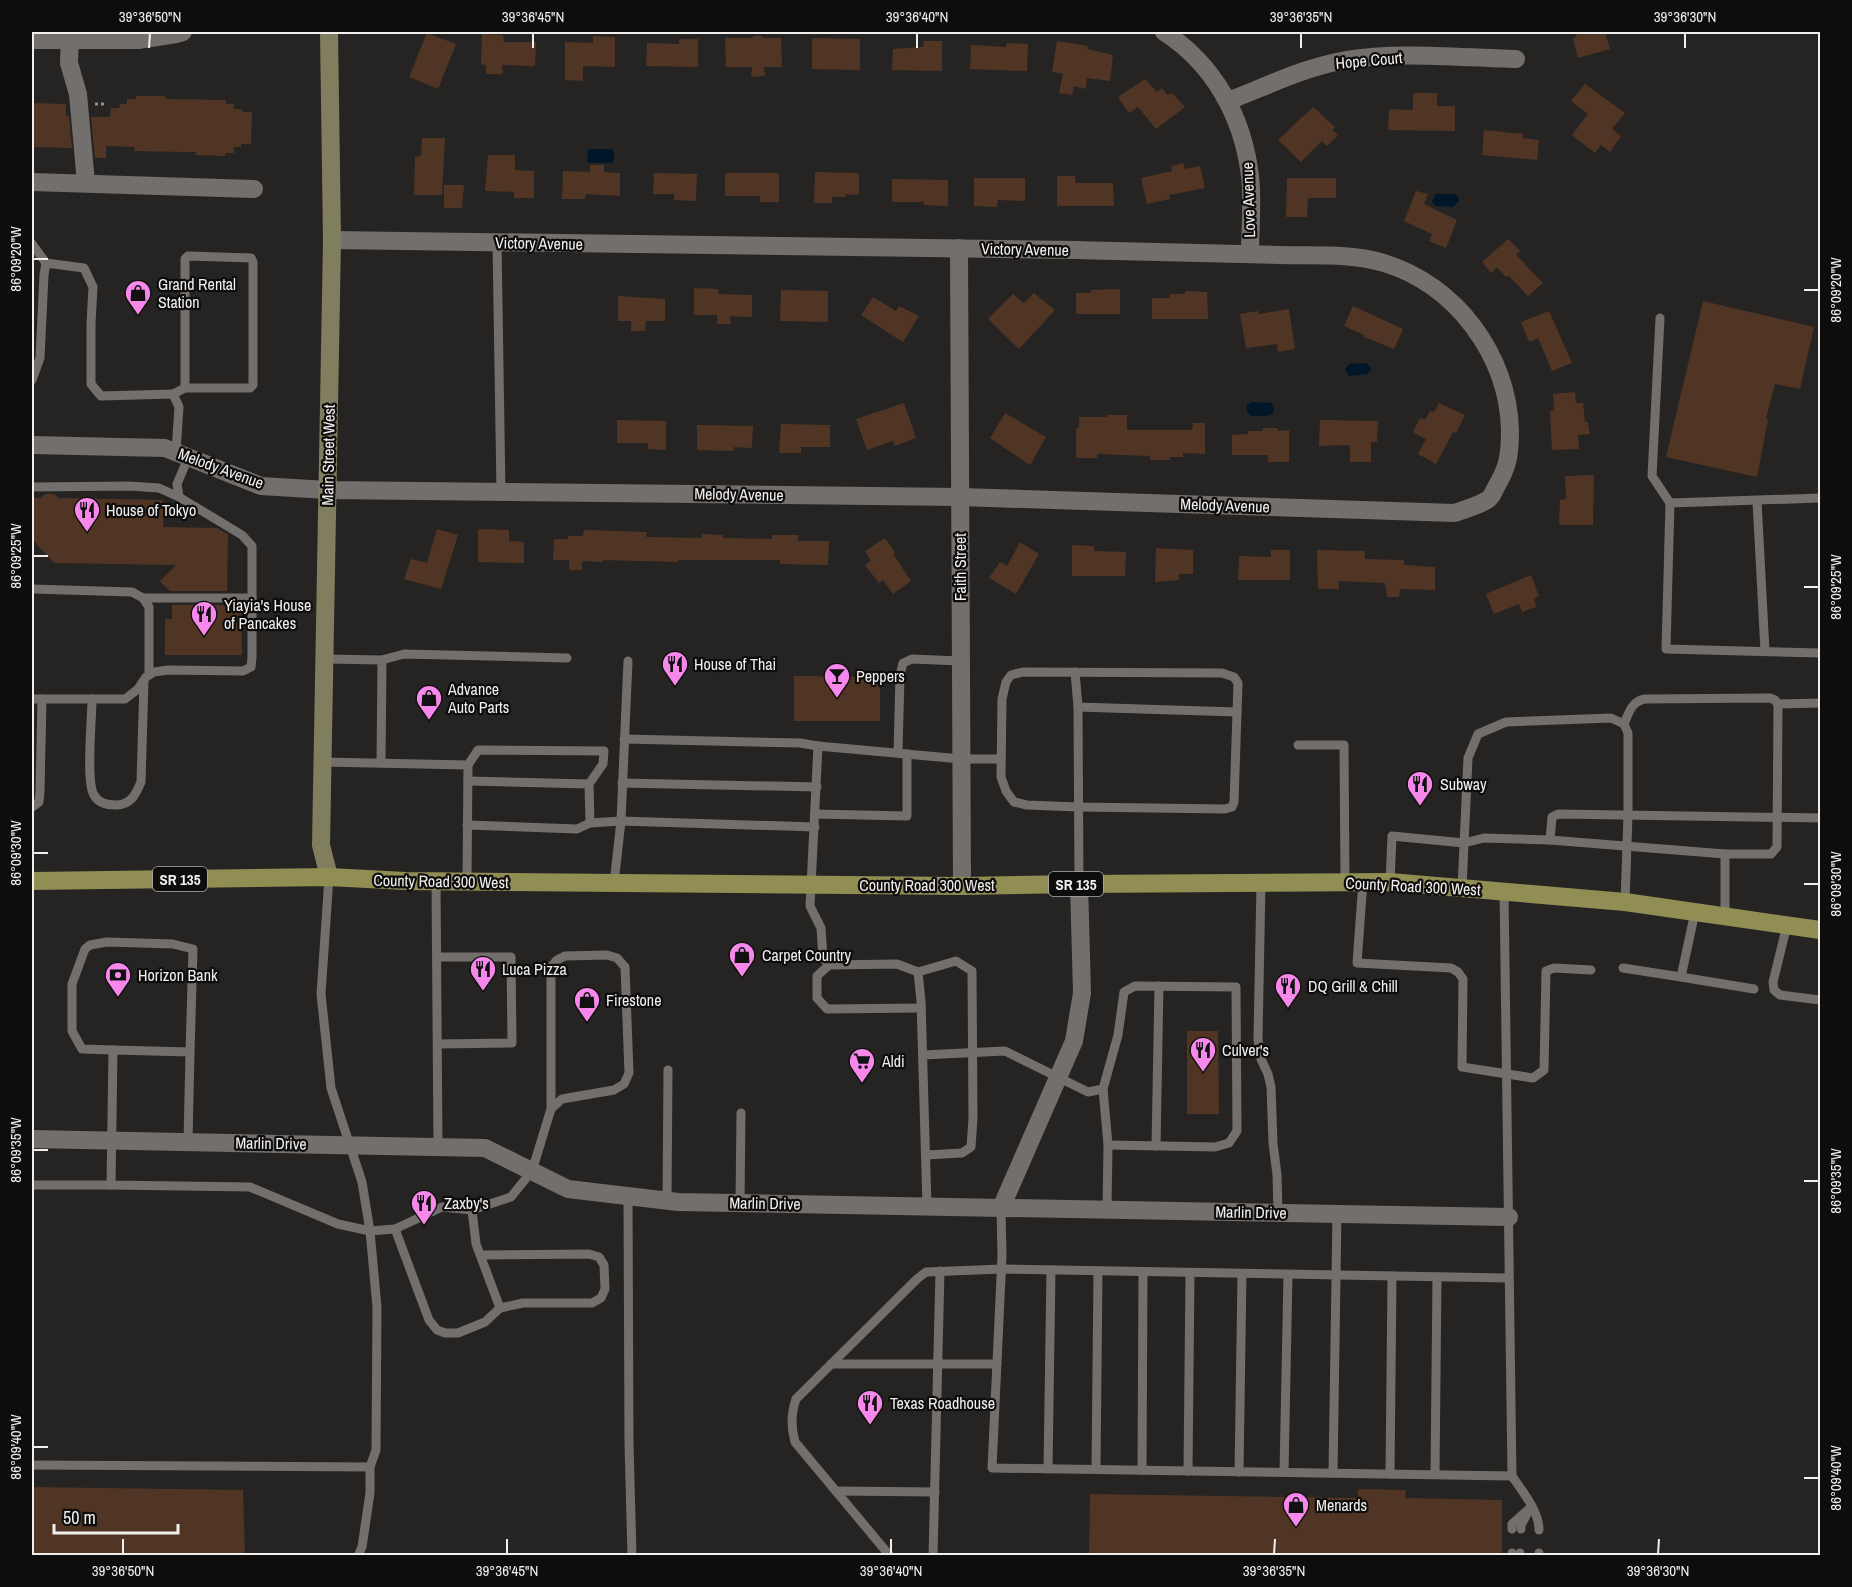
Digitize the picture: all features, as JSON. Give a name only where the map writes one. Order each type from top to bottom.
[{"type":"main road","name":"Main Street West","points":[[328,877],[321,845],[332,240],[329,32]]},
{"type":"main road","name":"County Road 300 West","points":[[32,880],[328,877],[436,882],[962,886],[1390,882],[1625,902],[1821,930]]},
{"type":"street","points":[[32,40],[70,36],[138,40],[183,32]]},
{"type":"street","name":"Love Avenue","points":[[1164,32],[1179,41],[1205,67],[1228,101],[1245,147],[1250,177],[1250,254]]},
{"type":"street","points":[[70,36],[69,63],[78,94],[86,183]]},
{"type":"street","name":"Hope Court","points":[[1228,101],[1311,68],[1347,60],[1411,56],[1516,59]]},
{"type":"street","points":[[32,182],[254,189]]},
{"type":"street","name":"Victory Avenue","points":[[332,240],[1250,254],[1335,256],[1384,263],[1430,285],[1457,307],[1486,346],[1503,387],[1509,413],[1507,469],[1490,499],[1455,513]]},
{"type":"street","name":"Faith Street","points":[[958,248],[962,886]]},
{"type":"street","name":"Melody Avenue","points":[[32,446],[165,448],[261,486],[327,490],[960,497],[1455,513]]},
{"type":"street","points":[[1001,1208],[1074,1041],[1082,993],[1079,884]]},
{"type":"street","name":"Marlin Drive","points":[[32,1139],[485,1148],[568,1189],[667,1201],[1509,1217]]},
{"type":"lane","points":[[497,242],[501,492]]},
{"type":"lane","points":[[32,244],[46,263],[40,358],[32,380]]},
{"type":"lane","points":[[46,263],[84,268],[93,287],[91,384],[101,396],[173,394],[184,388],[250,388],[253,385],[253,262],[251,258],[188,256],[185,259],[184,388]]},
{"type":"lane","points":[[1660,318],[1652,476],[1670,503],[1666,650],[1821,653]]},
{"type":"lane","points":[[173,394],[179,407],[182,455],[177,484],[179,497]]},
{"type":"lane","points":[[32,487],[159,488],[179,497],[242,535],[252,546],[251,667],[243,671],[168,670],[154,672],[125,699],[37,699],[40,792],[39,802],[32,807]]},
{"type":"lane","points":[[1670,503],[1821,498]]},
{"type":"lane","points":[[1757,501],[1765,651]]},
{"type":"lane","points":[[32,589],[132,592],[143,598],[149,607],[141,782],[135,797],[123,805],[105,805],[94,795],[90,782],[92,699]]},
{"type":"lane","points":[[143,598],[252,598]]},
{"type":"lane","points":[[324,659],[382,660],[404,654],[567,658]]},
{"type":"lane","points":[[815,814],[907,816],[900,675],[903,663],[912,659],[960,661]]},
{"type":"lane","points":[[381,763],[382,660]]},
{"type":"lane","points":[[614,883],[621,821],[628,661]]},
{"type":"lane","points":[[1023,672],[1229,674],[1238,683],[1237,712],[1234,802],[1232,807],[1225,809],[1027,805],[1014,802],[1006,791],[1001,777],[1002,699],[1006,682],[1011,675],[1023,672]]},
{"type":"lane","points":[[1075,672],[1078,707],[1079,884]]},
{"type":"lane","points":[[1390,882],[1392,836],[1464,843],[1484,838],[1550,840],[1725,854],[1771,854],[1774,852],[1777,847],[1778,704],[1775,700],[1770,698],[1638,700],[1633,704],[1624,724]]},
{"type":"lane","points":[[1778,704],[1821,703]]},
{"type":"lane","points":[[1078,707],[1237,712]]},
{"type":"lane","points":[[1462,888],[1467,758],[1478,734],[1506,722],[1611,718],[1624,724],[1628,733],[1629,815],[1625,902]]},
{"type":"lane","points":[[624,739],[800,743],[961,759],[1001,759]]},
{"type":"lane","points":[[1298,745],[1344,745],[1354,881],[1357,963],[1451,968],[1458,972],[1462,979],[1462,1067],[1533,1078],[1544,1070],[1546,971],[1554,968],[1591,970]]},
{"type":"lane","points":[[818,746],[810,906],[821,928],[824,958],[829,965]]},
{"type":"lane","points":[[467,882],[468,765],[478,750],[604,751],[603,764],[589,784],[590,823]]},
{"type":"lane","points":[[322,762],[468,765]]},
{"type":"lane","points":[[468,781],[589,784]]},
{"type":"lane","points":[[622,783],[817,787]]},
{"type":"lane","points":[[1550,840],[1551,822],[1554,815],[1821,819]]},
{"type":"lane","points":[[467,825],[577,829],[590,823],[621,821],[815,827]]},
{"type":"lane","points":[[1725,854],[1725,916]]},
{"type":"lane","points":[[328,877],[321,994],[331,1088],[362,1182],[370,1230],[377,1307],[376,1450],[370,1467],[370,1493],[362,1547],[358,1556]]},
{"type":"lane","points":[[436,882],[438,1147]]},
{"type":"lane","points":[[1261,883],[1258,1039],[1261,1059],[1271,1087],[1278,1212]]},
{"type":"lane","points":[[1504,891],[1512,1476],[1539,1522],[1539,1530]]},
{"type":"lane","points":[[1681,977],[1695,912]]},
{"type":"lane","points":[[1787,925],[1773,982],[1774,990],[1780,994],[1821,1000]]},
{"type":"lane","points":[[189,1141],[193,949],[173,944],[106,942],[90,945],[85,949],[72,984],[72,1031],[82,1049],[190,1052]]},
{"type":"lane","points":[[32,1185],[250,1187],[338,1224],[370,1230],[395,1229],[442,1207],[472,1210],[499,1202],[511,1197],[532,1171],[551,1109],[551,967],[565,956],[607,955],[617,958],[625,967],[629,1073],[624,1084],[614,1090],[562,1099],[551,1109]]},
{"type":"lane","points":[[437,957],[511,957],[512,1043],[438,1044]]},
{"type":"lane","points":[[921,1008],[827,1009],[817,998],[817,976],[829,965],[897,964],[918,972],[956,961],[972,971],[974,1118],[971,1147],[962,1153],[926,1155]]},
{"type":"lane","points":[[1623,968],[1754,989]]},
{"type":"lane","points":[[918,972],[923,1055],[927,1206]]},
{"type":"lane","points":[[1107,1209],[1108,1146],[1103,1089],[1118,1035],[1124,992],[1135,986],[1236,987],[1237,1131],[1229,1143],[1215,1147],[1108,1146]]},
{"type":"lane","points":[[1156,1146],[1159,986]]},
{"type":"lane","points":[[111,1185],[113,1050]]},
{"type":"lane","points":[[923,1055],[1005,1051],[1088,1092],[1103,1089]]},
{"type":"lane","points":[[667,1201],[668,1070]]},
{"type":"lane","points":[[740,1203],[741,1113]]},
{"type":"lane","points":[[628,1196],[632,1556]]},
{"type":"lane","points":[[1001,1208],[1002,1269],[992,1468],[1512,1476]]},
{"type":"lane","points":[[472,1210],[476,1244],[500,1308]]},
{"type":"lane","points":[[1333,1473],[1337,1213]]},
{"type":"lane","points":[[395,1229],[429,1320],[437,1330],[445,1333],[458,1332],[485,1322],[500,1308],[523,1303],[592,1304],[601,1298],[605,1289],[604,1265],[599,1257],[589,1254],[480,1255]]},
{"type":"lane","points":[[890,1556],[795,1442],[792,1433],[793,1408],[796,1399],[926,1272],[1002,1269],[1508,1278]]},
{"type":"lane","points":[[1048,1469],[1051,1270]]},
{"type":"lane","points":[[933,1556],[940,1271]]},
{"type":"lane","points":[[1096,1469],[1098,1271]]},
{"type":"lane","points":[[1142,1470],[1143,1272]]},
{"type":"lane","points":[[1188,1471],[1190,1273]]},
{"type":"lane","points":[[1239,1472],[1242,1274]]},
{"type":"lane","points":[[1284,1472],[1288,1275]]},
{"type":"lane","points":[[1390,1474],[1392,1276]]},
{"type":"lane","points":[[1435,1474],[1437,1277]]},
{"type":"lane","points":[[831,1364],[997,1364]]},
{"type":"lane","points":[[32,1465],[370,1467]]},
{"type":"lane","points":[[836,1491],[935,1492]]},
{"type":"lane","points":[[1516,1529],[1521,1526],[1531,1507]]},
{"type":"water","points":[[588,149],[611,149],[614,151],[614,160],[612,163],[590,163],[587,161]]},
{"type":"water","points":[[1436,194],[1454,194],[1458,196],[1459,201],[1453,207],[1436,206],[1432,201]]},
{"type":"water","points":[[1367,363],[1371,370],[1367,374],[1349,376],[1345,369],[1349,364]]},
{"type":"water","points":[[1252,402],[1271,403],[1274,409],[1273,414],[1251,416],[1247,411],[1247,405]]},
{"type":"building","points":[[1575,32],[1605,32],[1610,49],[1578,58],[1573,38],[1577,36]]},
{"type":"building","points":[[427,33],[456,44],[438,89],[409,77]]},
{"type":"building","points":[[482,34],[503,35],[504,42],[536,42],[535,66],[502,65],[503,74],[486,74],[486,65],[481,64]]},
{"type":"building","points":[[593,36],[615,37],[615,67],[583,66],[583,81],[565,80],[565,42],[593,43]]},
{"type":"building","points":[[753,36],[781,38],[782,67],[764,67],[765,76],[751,77],[752,67],[726,67],[725,38],[753,38]]},
{"type":"building","points":[[812,38],[860,39],[860,70],[812,69]]},
{"type":"building","points":[[679,39],[698,39],[698,67],[646,66],[647,43],[679,44]]},
{"type":"building","points":[[924,41],[942,41],[942,71],[892,70],[893,49],[923,47]]},
{"type":"building","points":[[1057,41],[1088,46],[1087,49],[1113,55],[1110,81],[1087,78],[1086,89],[1074,86],[1072,95],[1059,93],[1063,74],[1052,72]]},
{"type":"building","points":[[1007,43],[1028,44],[1027,71],[970,69],[971,45],[1006,47]]},
{"type":"building","points":[[1145,79],[1157,92],[1162,88],[1167,95],[1172,93],[1185,107],[1156,129],[1138,107],[1129,113],[1118,97]]},
{"type":"building","points":[[1585,84],[1625,113],[1612,129],[1621,136],[1610,152],[1601,145],[1595,153],[1572,135],[1588,114],[1571,101]]},
{"type":"building","points":[[1413,93],[1437,93],[1437,106],[1455,106],[1455,131],[1388,130],[1389,109],[1413,110]]},
{"type":"building","points":[[136,96],[226,100],[226,104],[234,104],[234,109],[252,112],[251,144],[234,147],[234,153],[225,153],[225,156],[195,155],[196,152],[134,151],[135,147],[106,146],[106,158],[95,158],[91,117],[110,117],[111,108],[119,108],[120,104],[127,104],[127,99],[136,99]]},
{"type":"building","points":[[32,103],[66,104],[72,148],[32,147]]},
{"type":"building","points":[[1313,107],[1335,127],[1332,130],[1338,135],[1327,146],[1322,141],[1301,162],[1278,140]]},
{"type":"building","points":[[1484,130],[1523,134],[1523,138],[1539,140],[1537,160],[1482,155]]},
{"type":"building","points":[[422,138],[445,138],[442,195],[414,195],[415,157],[421,156]]},
{"type":"building","points":[[488,155],[515,155],[515,170],[534,171],[534,198],[514,198],[514,192],[485,191]]},
{"type":"building","points":[[1183,163],[1185,169],[1200,166],[1205,188],[1169,195],[1170,199],[1147,204],[1141,178],[1172,171],[1171,166]]},
{"type":"building","points":[[590,165],[604,165],[604,172],[620,173],[620,196],[586,194],[585,199],[562,199],[563,171],[590,172]]},
{"type":"building","points":[[815,172],[859,173],[859,195],[846,194],[846,197],[832,197],[832,203],[814,203]]},
{"type":"building","points":[[654,173],[697,174],[696,201],[674,200],[674,194],[653,194]]},
{"type":"building","points":[[725,173],[779,173],[779,202],[760,202],[760,196],[725,196]]},
{"type":"building","points":[[1057,176],[1075,176],[1075,183],[1113,183],[1114,206],[1057,206]]},
{"type":"building","points":[[974,178],[1025,178],[1025,201],[998,200],[997,207],[974,206]]},
{"type":"building","points":[[1287,178],[1336,178],[1336,198],[1308,198],[1307,217],[1286,217]]},
{"type":"building","points":[[892,179],[948,180],[948,206],[924,205],[924,202],[892,202]]},
{"type":"building","points":[[444,185],[464,185],[462,208],[444,208]]},
{"type":"building","points":[[1416,191],[1428,194],[1424,204],[1457,220],[1446,248],[1429,241],[1432,234],[1404,221]]},
{"type":"building","points":[[1508,239],[1520,251],[1516,255],[1543,283],[1528,296],[1508,275],[1506,277],[1497,267],[1491,273],[1482,262]]},
{"type":"building","points":[[694,288],[718,289],[718,294],[752,295],[752,317],[730,316],[731,324],[717,324],[717,315],[694,315]]},
{"type":"building","points":[[1120,289],[1120,314],[1076,314],[1076,293]]},
{"type":"building","points":[[781,290],[828,291],[828,322],[780,321]]},
{"type":"building","points":[[1186,291],[1207,292],[1208,319],[1152,319],[1152,298],[1170,298],[1170,294],[1185,294]]},
{"type":"building","points":[[1034,293],[1055,310],[1019,349],[988,319],[1013,294],[1024,303]]},
{"type":"building","points":[[618,296],[665,299],[665,321],[646,321],[645,331],[631,331],[631,321],[618,321]]},
{"type":"building","points":[[873,297],[896,311],[899,306],[919,316],[903,342],[861,315]]},
{"type":"building","points":[[1703,301],[1814,327],[1800,389],[1775,384],[1766,418],[1768,420],[1757,477],[1666,457]]},
{"type":"building","points":[[1353,306],[1403,329],[1394,349],[1344,326]]},
{"type":"building","points":[[1289,309],[1295,349],[1278,352],[1277,344],[1246,348],[1240,314],[1258,311],[1259,314]]},
{"type":"building","points":[[1549,311],[1572,363],[1552,371],[1538,338],[1529,342],[1521,322]]},
{"type":"building","points":[[1575,392],[1576,403],[1583,403],[1585,422],[1588,422],[1590,434],[1578,435],[1579,449],[1552,450],[1550,411],[1554,411],[1553,394]]},
{"type":"building","points":[[904,403],[916,438],[895,446],[893,441],[867,450],[856,419]]},
{"type":"building","points":[[1439,403],[1465,415],[1436,464],[1418,454],[1426,439],[1413,432],[1420,418],[1425,420],[1430,411],[1434,412]]},
{"type":"building","points":[[1005,413],[1046,437],[1030,465],[990,438]]},
{"type":"building","points":[[1107,415],[1127,415],[1127,430],[1192,430],[1193,423],[1205,423],[1205,454],[1183,453],[1183,457],[1170,457],[1170,460],[1150,460],[1150,456],[1097,454],[1097,458],[1076,458],[1076,429],[1079,428],[1079,417],[1106,417]]},
{"type":"building","points":[[617,420],[666,421],[666,450],[648,449],[648,443],[617,443]]},
{"type":"building","points":[[1320,420],[1378,421],[1377,442],[1371,442],[1371,462],[1350,462],[1350,445],[1319,446]]},
{"type":"building","points":[[781,424],[830,425],[830,447],[801,447],[801,453],[779,453]]},
{"type":"building","points":[[697,425],[753,426],[752,448],[734,447],[734,451],[697,450]]},
{"type":"building","points":[[1263,428],[1278,428],[1278,431],[1289,430],[1289,462],[1268,462],[1268,455],[1232,455],[1232,435],[1248,434],[1248,431],[1263,431]]},
{"type":"building","points":[[1594,475],[1593,525],[1559,525],[1560,500],[1566,499],[1565,476]]},
{"type":"building","points":[[45,494],[54,494],[59,498],[163,500],[163,527],[217,528],[228,534],[227,591],[170,591],[160,581],[176,565],[54,563],[32,539],[32,498],[41,498]]},
{"type":"building","points":[[437,529],[458,535],[441,589],[404,579],[411,559],[427,563]]},
{"type":"building","points":[[478,529],[509,530],[509,541],[524,542],[524,563],[478,562]]},
{"type":"building","points":[[584,530],[647,532],[646,537],[702,538],[701,534],[723,535],[723,538],[772,539],[772,535],[798,535],[798,541],[829,541],[828,565],[780,564],[780,560],[678,560],[678,562],[603,560],[603,562],[582,561],[582,570],[569,570],[569,560],[553,560],[554,539],[583,536]]},
{"type":"building","points":[[885,538],[911,581],[893,594],[883,580],[879,583],[865,565],[871,561],[865,551]]},
{"type":"building","points":[[1020,542],[1039,554],[1016,594],[989,578],[1000,562],[1007,566]]},
{"type":"building","points":[[1072,545],[1094,546],[1094,551],[1126,552],[1125,576],[1072,576]]},
{"type":"building","points":[[1156,548],[1193,550],[1193,574],[1179,574],[1179,580],[1155,582]]},
{"type":"building","points":[[1271,550],[1290,550],[1290,580],[1238,580],[1239,556],[1271,557]]},
{"type":"building","points":[[1317,550],[1365,551],[1365,559],[1404,560],[1404,565],[1435,567],[1435,590],[1400,589],[1399,597],[1387,597],[1385,583],[1339,581],[1339,589],[1318,589]]},
{"type":"building","points":[[1531,575],[1539,596],[1534,598],[1536,607],[1522,612],[1519,604],[1494,614],[1486,594]]},
{"type":"building","name":"Yiayia's House of Pancakes","points":[[172,605],[241,607],[242,655],[165,655],[165,619],[172,619]]},
{"type":"building","name":"Peppers","points":[[794,676],[880,677],[880,721],[794,721]]},
{"type":"building","name":"Culver's","points":[[1187,1031],[1218,1031],[1219,1114],[1187,1114]]},
{"type":"building","points":[[32,1487],[243,1490],[245,1556],[32,1556]]},
{"type":"building","name":"Menards","points":[[1358,1489],[1406,1490],[1405,1498],[1502,1500],[1502,1556],[1089,1556],[1090,1494],[1358,1498]]},
{"type":"place","name":"Grand Rental Station","points":[[138,316]]},
{"type":"place","name":"House of Tokyo","points":[[87,533]]},
{"type":"place","name":"Yiayia's House of Pancakes","points":[[204,637]]},
{"type":"place","name":"House of Thai","points":[[675,687]]},
{"type":"place","name":"Peppers","points":[[837,699]]},
{"type":"place","name":"Advance Auto Parts","points":[[429,721]]},
{"type":"place","name":"Subway","points":[[1420,807]]},
{"type":"place","name":"Carpet Country","points":[[742,978]]},
{"type":"place","name":"Luca Pizza","points":[[483,992]]},
{"type":"place","name":"Horizon Bank","points":[[118,998]]},
{"type":"place","name":"DQ Grill & Chill","points":[[1288,1009]]},
{"type":"place","name":"Firestone","points":[[587,1023]]},
{"type":"place","name":"Culver's","points":[[1203,1073]]},
{"type":"place","name":"Aldi","points":[[862,1084]]},
{"type":"place","name":"Zaxby's","points":[[424,1226]]},
{"type":"place","name":"Texas Roadhouse","points":[[870,1426]]},
{"type":"place","name":"Menards","points":[[1296,1528]]}]
